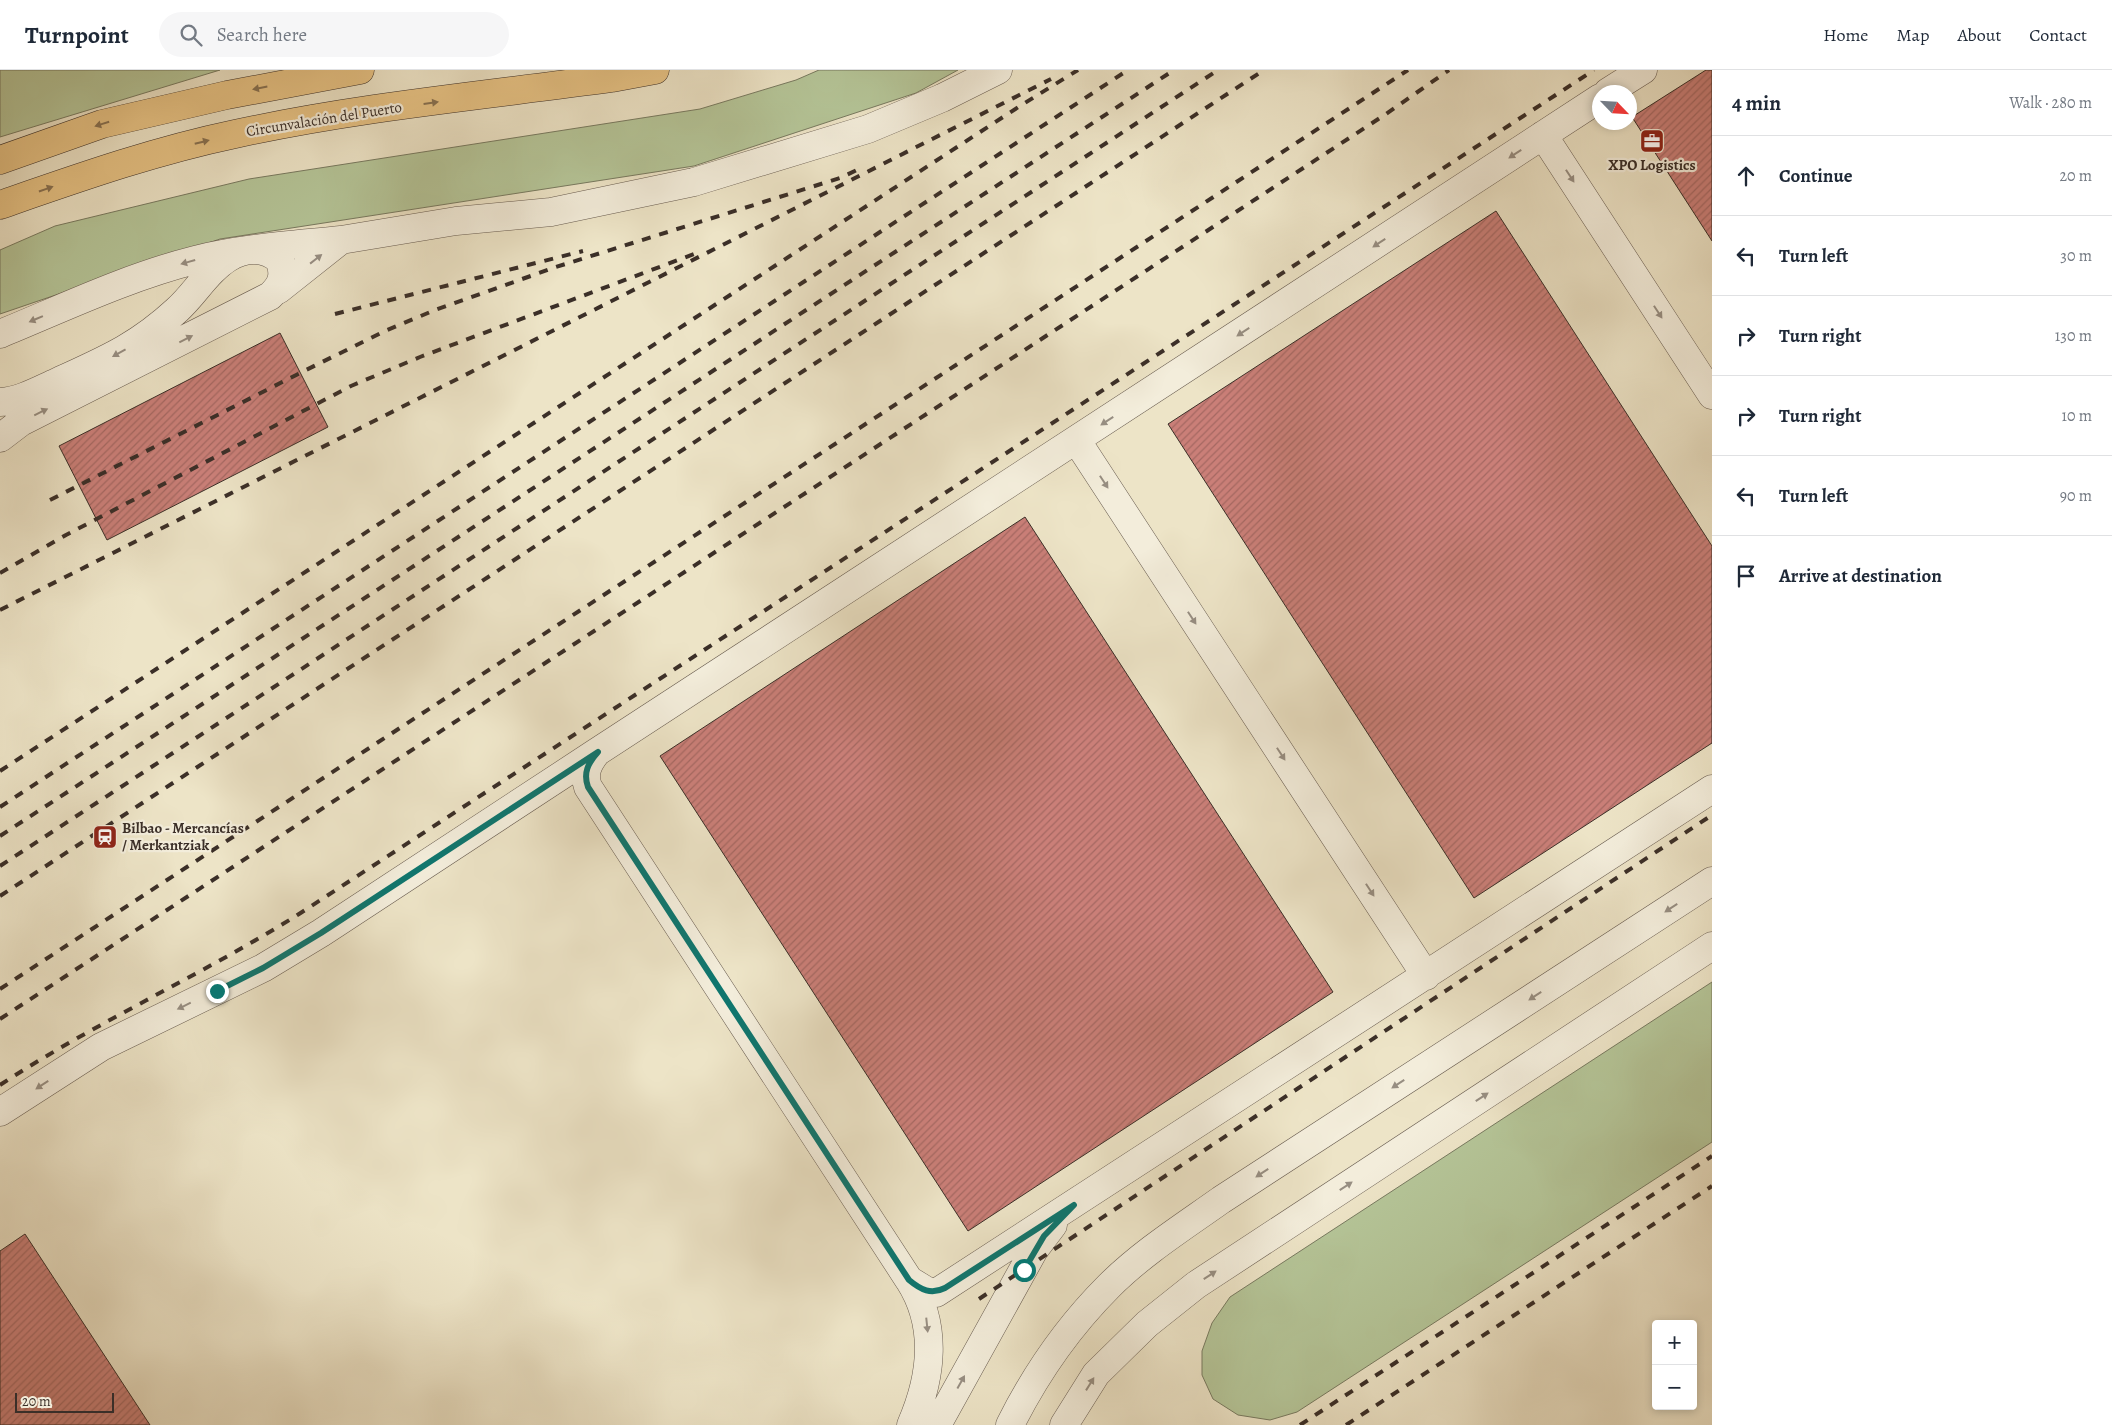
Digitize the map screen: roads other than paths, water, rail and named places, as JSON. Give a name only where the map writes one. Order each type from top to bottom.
[{"type":"highway","points":[[0,160],[102,124],[227,95],[360,70]]},
{"type":"highway","name":"Circunvalación del Puerto","points":[[0,205],[128,161],[235,134],[339,115],[612,78],[655,70]]},
{"type":"street","points":[[0,334],[165,268],[197,259],[253,250],[341,240],[456,221],[551,212],[694,182],[868,129],[942,98],[998,70]]},
{"type":"street","points":[[1619,85],[1643,70]]},
{"type":"street","points":[[0,1112],[101,1047],[263,968],[321,933],[1592,103]]},
{"type":"street","points":[[1543,135],[1712,395]]},
{"type":"street","points":[[0,438],[21,422],[263,300],[341,240]]},
{"type":"street","points":[[0,402],[23,397],[133,346],[178,308],[216,267],[229,257],[253,250],[267,251],[280,261],[282,280],[278,290]]},
{"type":"street","points":[[1077,441],[1426,976]]},
{"type":"street","points":[[598,752],[586,770],[585,779],[588,787],[921,1298],[925,1311],[929,1353],[925,1386],[911,1425]]},
{"type":"street","points":[[909,1280],[927,1291],[941,1290],[1712,789]]},
{"type":"street","points":[[1010,1425],[1046,1364],[1076,1322],[1110,1285],[1149,1252],[1220,1200],[1712,881]]},
{"type":"street","points":[[1064,1425],[1096,1374],[1147,1324],[1196,1285],[1712,946]]},
{"type":"street","points":[[937,1425],[1034,1250],[1058,1219],[1074,1205]]},
{"type":"railway","points":[[0,771],[1078,70]]},
{"type":"railway","points":[[0,807],[1128,70]]},
{"type":"railway","points":[[0,836],[1174,70]]},
{"type":"railway","points":[[0,866],[1218,70]]},
{"type":"railway","points":[[0,896],[1264,70]]},
{"type":"railway","points":[[0,989],[1408,70]]},
{"type":"railway","points":[[0,1019],[1386,114],[1449,70]]},
{"type":"railway","points":[[0,1085],[74,1040],[225,958],[299,914],[1594,70]]},
{"type":"railway","points":[[0,610],[1051,79]]},
{"type":"railway","points":[[50,500],[385,331],[435,310],[556,267],[840,178],[859,169]]},
{"type":"railway","points":[[335,314],[583,251]]},
{"type":"railway","points":[[0,573],[66,535],[351,386],[420,357],[694,254]]},
{"type":"railway","points":[[979,1299],[1712,815]]},
{"type":"railway","points":[[1300,1425],[1712,1156]]},
{"type":"railway","points":[[1346,1425],[1712,1186]]},
{"type":"place","name":"XPO Logistics","points":[[1652,141]]},
{"type":"place","name":"Bilbao - Mercancías / Merkantziak","points":[[105,837]]}]
